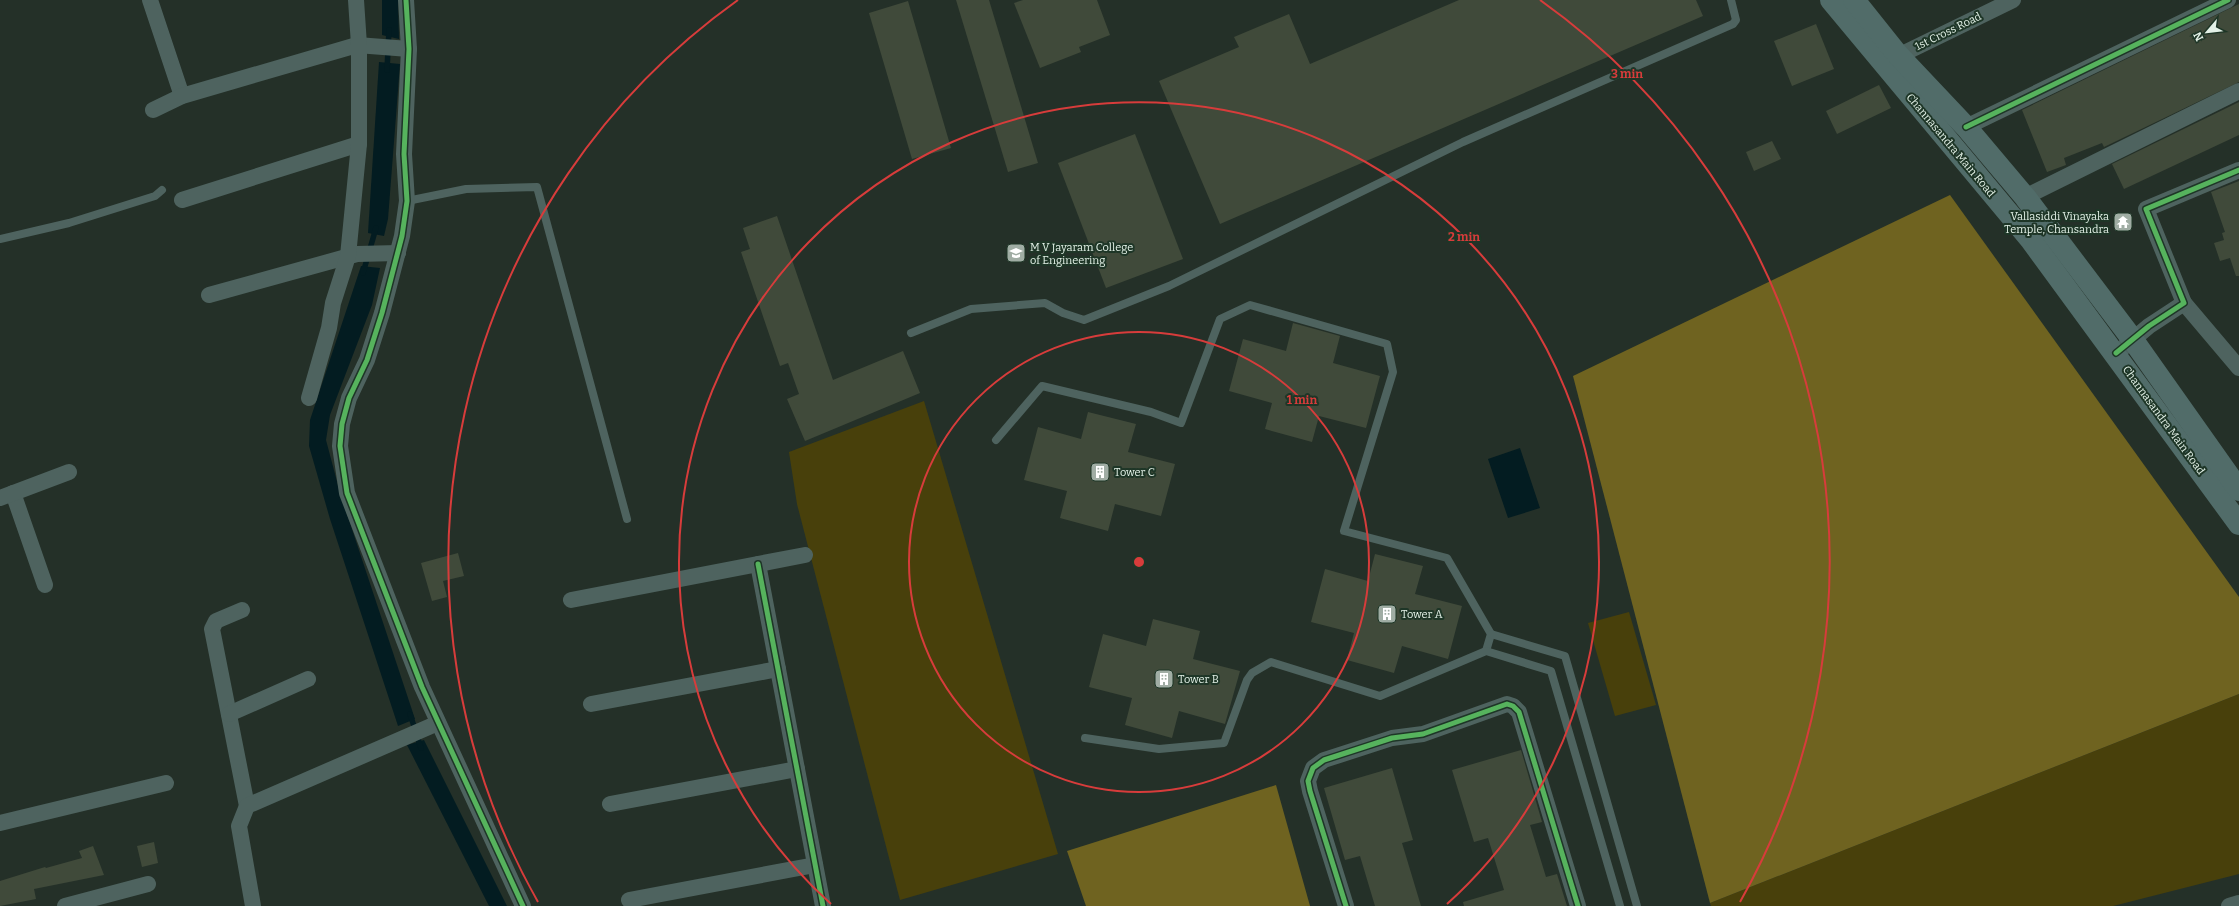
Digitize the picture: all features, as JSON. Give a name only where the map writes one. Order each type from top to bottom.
[{"type":"main road","name":"Channasandra Main Road","points":[[1831,0],[1890,59],[1966,127],[2026,197],[2133,340],[2239,490]]},
{"type":"main road","name":"Channasandra Main Road","points":[[1854,0],[1890,59],[2032,240],[2239,524]]},
{"type":"street","points":[[150,0],[182,96]]},
{"type":"street","points":[[309,398],[329,328],[333,303],[355,255],[359,144],[359,45],[356,0]]},
{"type":"street","points":[[406,0],[404,49],[404,154],[407,201],[398,253],[367,360],[349,398],[342,424],[340,446],[347,493],[422,687],[523,906]]},
{"type":"street","name":"1st Cross Road","points":[[1890,59],[2013,0]]},
{"type":"street","points":[[1966,127],[2228,0]]},
{"type":"street","points":[[153,110],[182,96],[359,45],[404,49]]},
{"type":"street","points":[[2026,197],[2239,91]]},
{"type":"street","points":[[182,200],[359,144]]},
{"type":"street","points":[[2239,170],[2146,209],[2184,303],[2239,368]]},
{"type":"street","points":[[209,296],[355,255],[398,253]]},
{"type":"street","points":[[2116,354],[2148,326],[2184,303]]},
{"type":"street","points":[[45,585],[7,496],[69,472]]},
{"type":"street","points":[[571,600],[804,555]]},
{"type":"street","points":[[758,564],[823,906]]},
{"type":"street","points":[[242,610],[216,621],[213,626],[247,806],[239,826],[253,906]]},
{"type":"street","points":[[591,704],[778,669]]},
{"type":"street","points":[[229,714],[308,679]]},
{"type":"street","points":[[1346,906],[1310,791],[1308,781],[1314,768],[1324,760],[1392,738],[1423,734],[1508,704],[1513,706],[1519,712],[1578,906]]},
{"type":"street","points":[[247,806],[438,723]]},
{"type":"street","points":[[610,804],[797,769]]},
{"type":"street","points":[[0,822],[166,783]]},
{"type":"street","points":[[629,900],[815,865]]},
{"type":"street","points":[[64,906],[148,884]]},
{"type":"street","points":[[2229,906],[2239,904]]},
{"type":"lane","points":[[911,333],[971,309],[1044,303],[1063,313],[1084,320],[1169,286],[1462,142],[1733,24],[1736,20],[1730,1]]},
{"type":"lane","points":[[407,201],[466,189],[536,187],[627,519]]},
{"type":"lane","points":[[0,239],[69,223],[155,196],[162,190]]},
{"type":"lane","points":[[996,440],[1042,386],[1151,412],[1181,423],[1220,319],[1250,305],[1387,344],[1393,372],[1344,531],[1447,558],[1491,634],[1565,656],[1637,906]]},
{"type":"lane","points":[[1486,651],[1491,634]]},
{"type":"lane","points":[[1085,738],[1159,749],[1224,743],[1247,680],[1252,673],[1271,662],[1380,696],[1486,651],[1551,670],[1620,906]]},
{"type":"shaded area","points":[[1950,195],[2239,597],[2239,694],[1710,903],[1573,376]]},
{"type":"shaded area","points":[[924,401],[1058,854],[900,900],[797,504],[789,452]]},
{"type":"shaded area","points":[[1629,612],[1656,705],[1615,716],[1588,623]]},
{"type":"shaded area","points":[[2239,694],[2239,874],[2113,906],[1711,906],[1710,903]]},
{"type":"shaded area","points":[[1276,785],[1310,906],[1086,906],[1067,851]]},
{"type":"water","points":[[382,0],[398,0],[399,39],[382,35]]},
{"type":"water","points":[[379,62],[400,64],[388,219],[384,236],[368,233]]},
{"type":"water","points":[[361,266],[380,268],[372,305],[330,415],[326,440],[340,493],[415,719],[398,726],[330,519],[309,446],[310,420]]},
{"type":"water","points":[[1520,448],[1540,508],[1508,518],[1488,459]]},
{"type":"water","points":[[424,740],[507,906],[489,906],[407,745]]},
{"type":"building","points":[[956,0],[989,0],[1038,163],[1008,172]]},
{"type":"building","points":[[1023,0],[1097,0],[1110,35],[1079,47],[1081,52],[1040,68],[1014,3]]},
{"type":"building","points":[[1459,0],[1696,0],[1703,16],[1220,224],[1159,81],[1239,47],[1234,37],[1289,14],[1310,64]]},
{"type":"building","points":[[908,1],[951,148],[912,159],[869,13]]},
{"type":"building","points":[[2239,4],[2239,82],[2104,147],[2102,143],[2064,158],[2066,165],[2047,172],[2022,110]]},
{"type":"building","points":[[1816,24],[1834,69],[1792,86],[1774,41]]},
{"type":"building","points":[[1879,85],[1891,108],[1837,134],[1826,111]]},
{"type":"building","points":[[2239,102],[2239,135],[2124,189],[2112,164]]},
{"type":"building","points":[[1135,134],[1183,259],[1106,288],[1058,163]]},
{"type":"building","points":[[1772,141],[1781,159],[1754,171],[1746,152]]},
{"type":"building","points":[[2239,181],[2239,276],[2236,276],[2230,258],[2220,261],[2214,243],[2224,240],[2222,233],[2225,232],[2211,192]]},
{"type":"building","points":[[777,216],[833,380],[903,351],[920,393],[805,441],[787,399],[799,394],[788,363],[780,366],[741,252],[750,249],[743,228]]},
{"type":"building","points":[[1293,323],[1340,336],[1333,363],[1380,376],[1366,428],[1319,416],[1312,442],[1265,429],[1272,403],[1229,391],[1243,339],[1286,351]]},
{"type":"building","name":"Tower C","points":[[1088,412],[1136,424],[1128,452],[1175,464],[1161,516],[1115,504],[1108,531],[1060,518],[1067,491],[1024,480],[1038,427],[1081,439]]},
{"type":"building","points":[[458,553],[464,576],[443,581],[447,597],[432,601],[421,563]]},
{"type":"building","name":"Tower A","points":[[1375,554],[1423,566],[1415,594],[1462,606],[1448,659],[1402,646],[1394,673],[1347,660],[1354,633],[1311,622],[1325,569],[1368,581]]},
{"type":"building","name":"Tower B","points":[[1153,619],[1200,631],[1193,659],[1240,671],[1225,724],[1179,711],[1172,738],[1125,725],[1132,698],[1089,687],[1103,634],[1146,646]]},
{"type":"building","points":[[1521,750],[1542,822],[1530,825],[1546,877],[1557,874],[1567,906],[1464,906],[1463,902],[1504,890],[1488,838],[1474,842],[1452,770]]},
{"type":"building","points":[[1392,768],[1413,840],[1402,843],[1421,906],[1375,906],[1360,856],[1345,860],[1324,788]]},
{"type":"building","points":[[154,842],[158,863],[142,867],[137,846]]},
{"type":"building","points":[[93,846],[104,875],[34,889],[36,899],[0,906],[0,881],[45,867],[46,868],[82,858],[79,851]]},
{"type":"waterway","points":[[387,70],[389,30]]},
{"type":"waterway","points":[[363,273],[376,228]]},
{"type":"waterway","points":[[410,714],[421,748]]},
{"type":"cycle path","points":[[406,0],[409,49],[404,154],[407,201],[402,236],[382,313],[367,360],[349,398],[342,424],[340,446],[347,493],[422,687],[523,906]]},
{"type":"cycle path","points":[[1966,127],[2228,0]]},
{"type":"cycle path","points":[[2116,353],[2149,326],[2184,303],[2146,209],[2239,170]]},
{"type":"cycle path","points":[[758,564],[823,906]]},
{"type":"cycle path","points":[[1346,906],[1310,791],[1308,781],[1313,768],[1324,760],[1392,738],[1423,734],[1507,704],[1513,706],[1519,712],[1578,906]]},
{"type":"place","name":"Vallasiddi Vinayaka Temple, Chansandra","points":[[2123,222]]},
{"type":"place","name":"M V Jayaram College of Engineering","points":[[1016,253]]},
{"type":"place","name":"Tower C","points":[[1100,472]]},
{"type":"place","name":"Tower A","points":[[1387,614]]},
{"type":"place","name":"Tower B","points":[[1164,679]]}]
